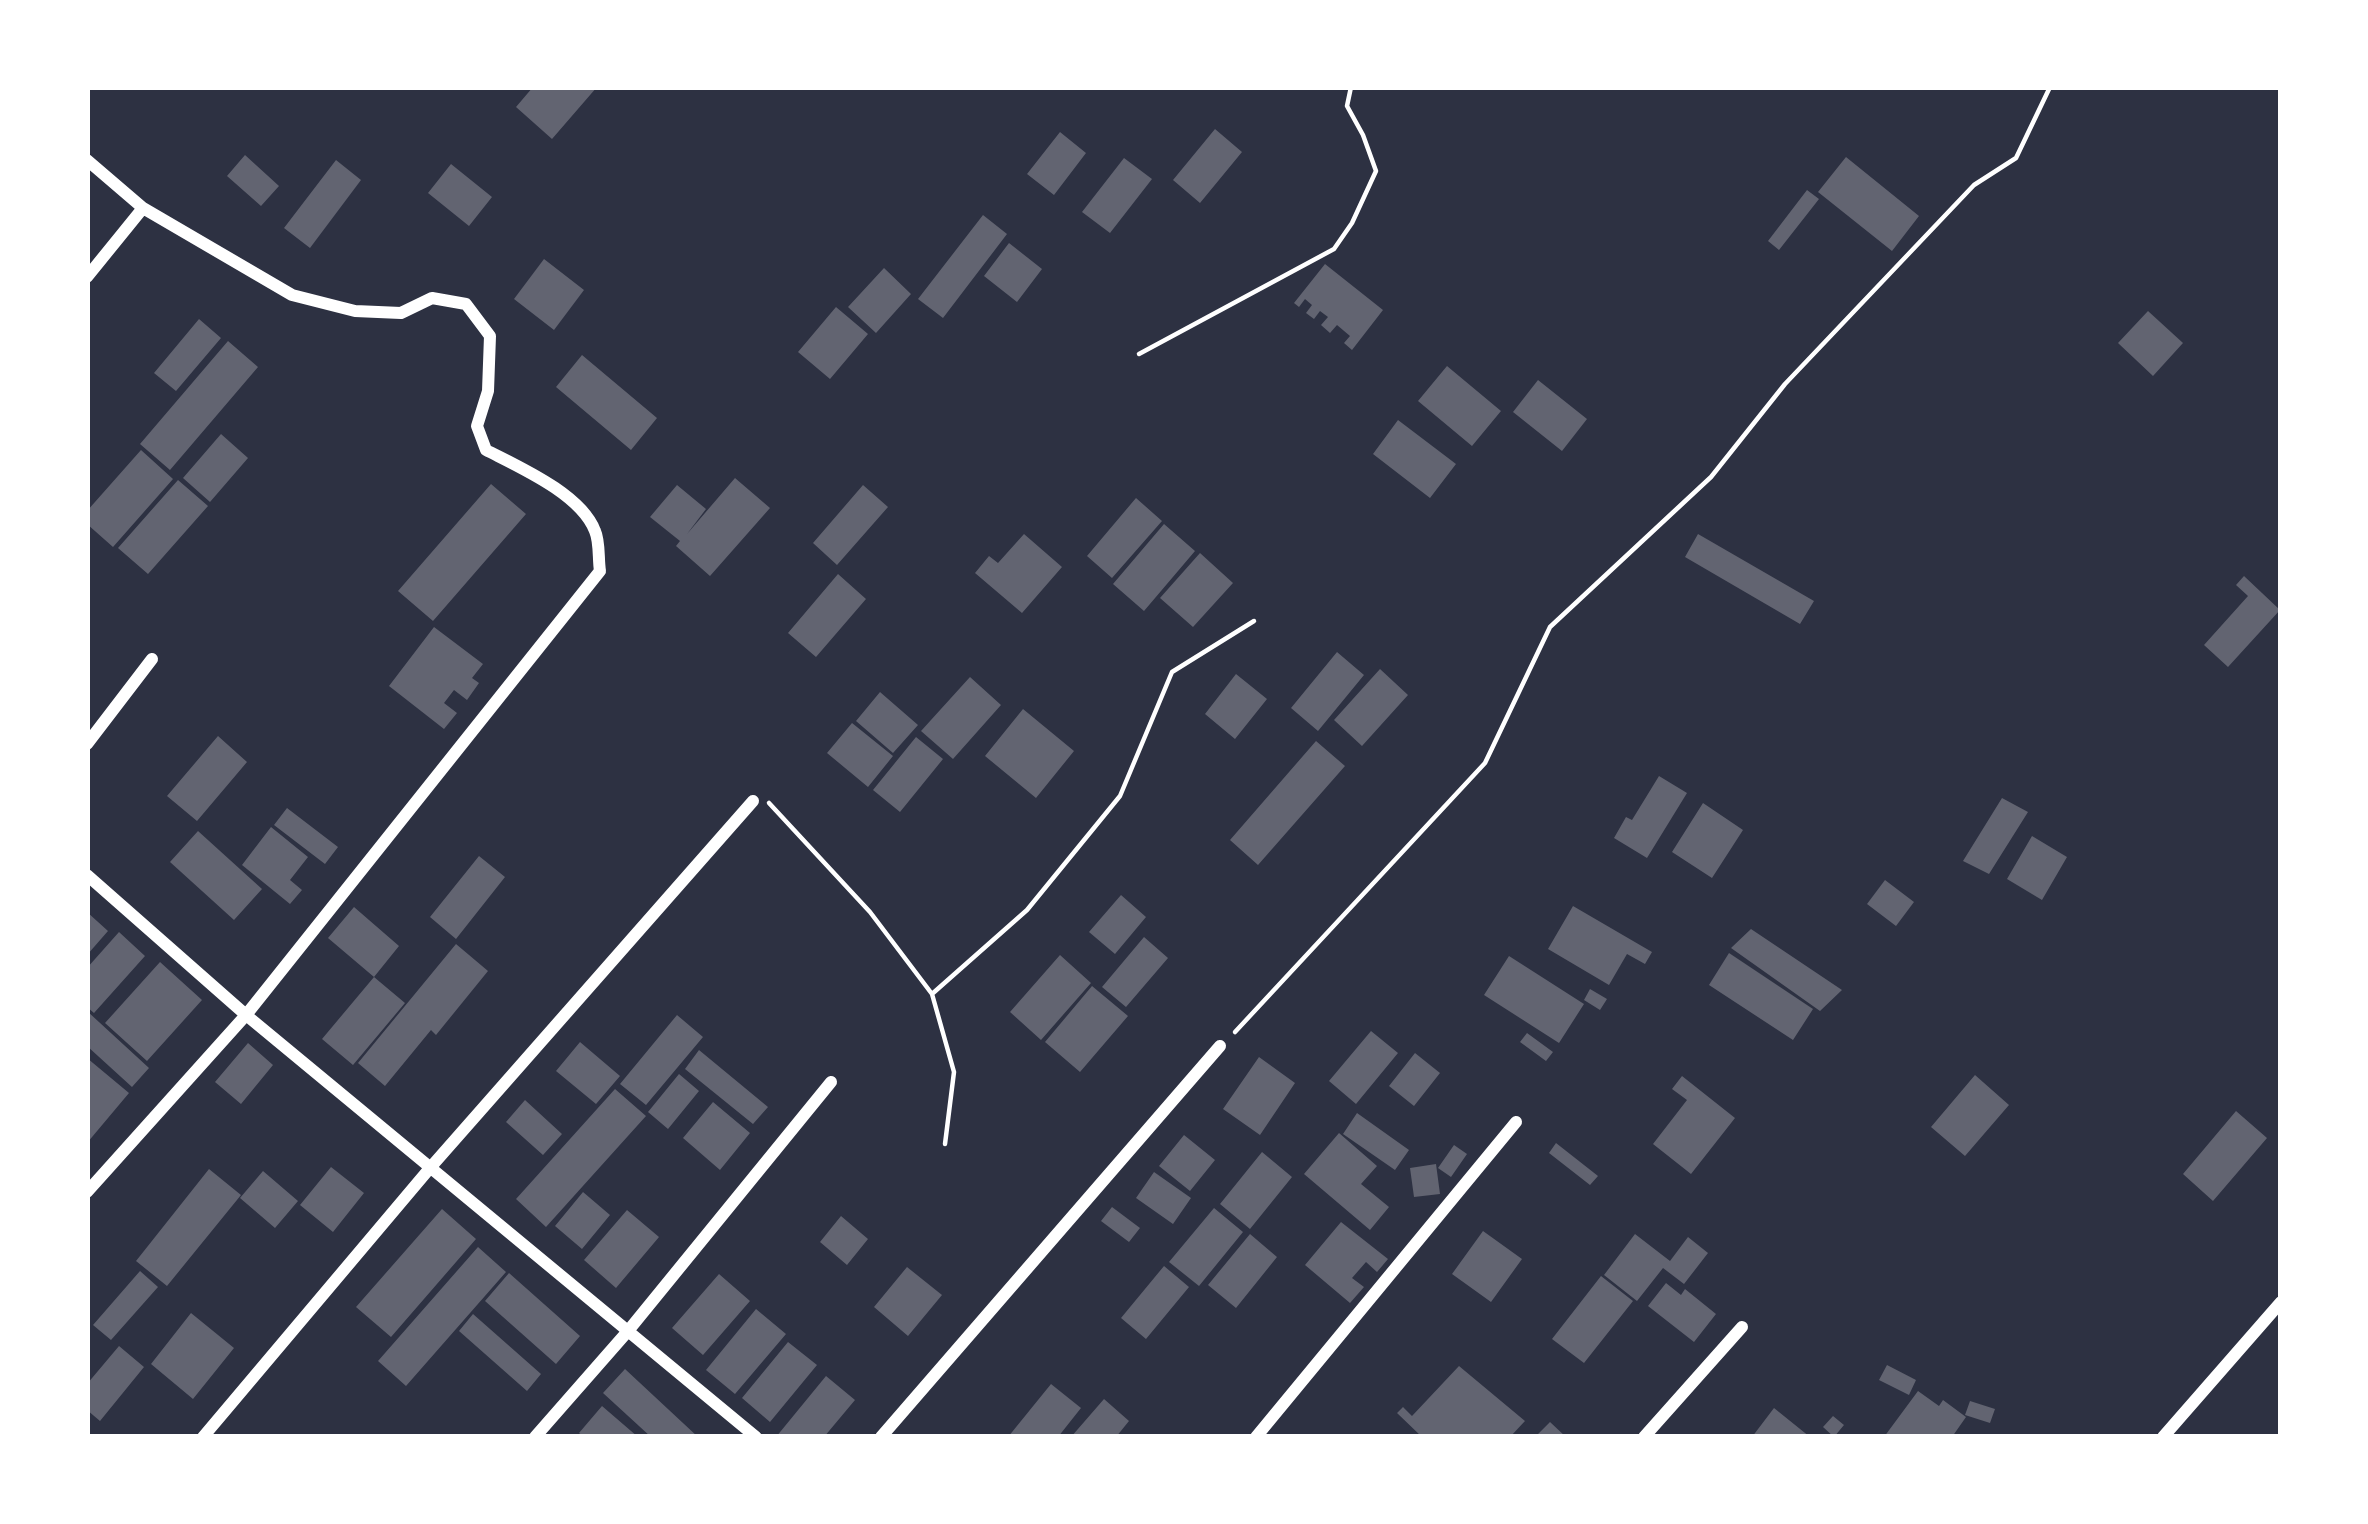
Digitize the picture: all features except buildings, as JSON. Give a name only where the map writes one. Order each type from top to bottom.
[{"type":"street","points":[[87,160],[143,208],[292,295],[356,311],[401,313],[432,298],[466,304],[490,335],[488,391],[477,426],[486,450],[536,475],[569,499],[595,530],[599,571],[246,1015],[87,1192]]},
{"type":"street","points":[[87,277],[143,208]]},
{"type":"street","points":[[87,744],[152,659]]},
{"type":"street","points":[[202,1437],[430,1168],[753,801]]},
{"type":"street","points":[[87,875],[246,1015],[756,1437]]},
{"type":"street","points":[[881,1437],[1220,1046]]},
{"type":"street","points":[[535,1437],[831,1082]]},
{"type":"street","points":[[1256,1437],[1516,1121]]},
{"type":"street","points":[[2164,1437],[2281,1302]]},
{"type":"street","points":[[1644,1437],[1742,1327]]},
{"type":"path","points":[[1139,354],[1334,248],[1352,223],[1376,171],[1347,106],[1351,87]]},
{"type":"path","points":[[1220,1046],[1485,763],[1550,627],[1711,477],[1785,385],[1974,185],[2016,158],[2050,87]]},
{"type":"path","points":[[932,994],[1027,910],[1120,796],[1172,672],[1254,621]]},
{"type":"path","points":[[753,801],[762,799],[772,805],[870,912],[932,994],[954,1072],[945,1144]]}]
